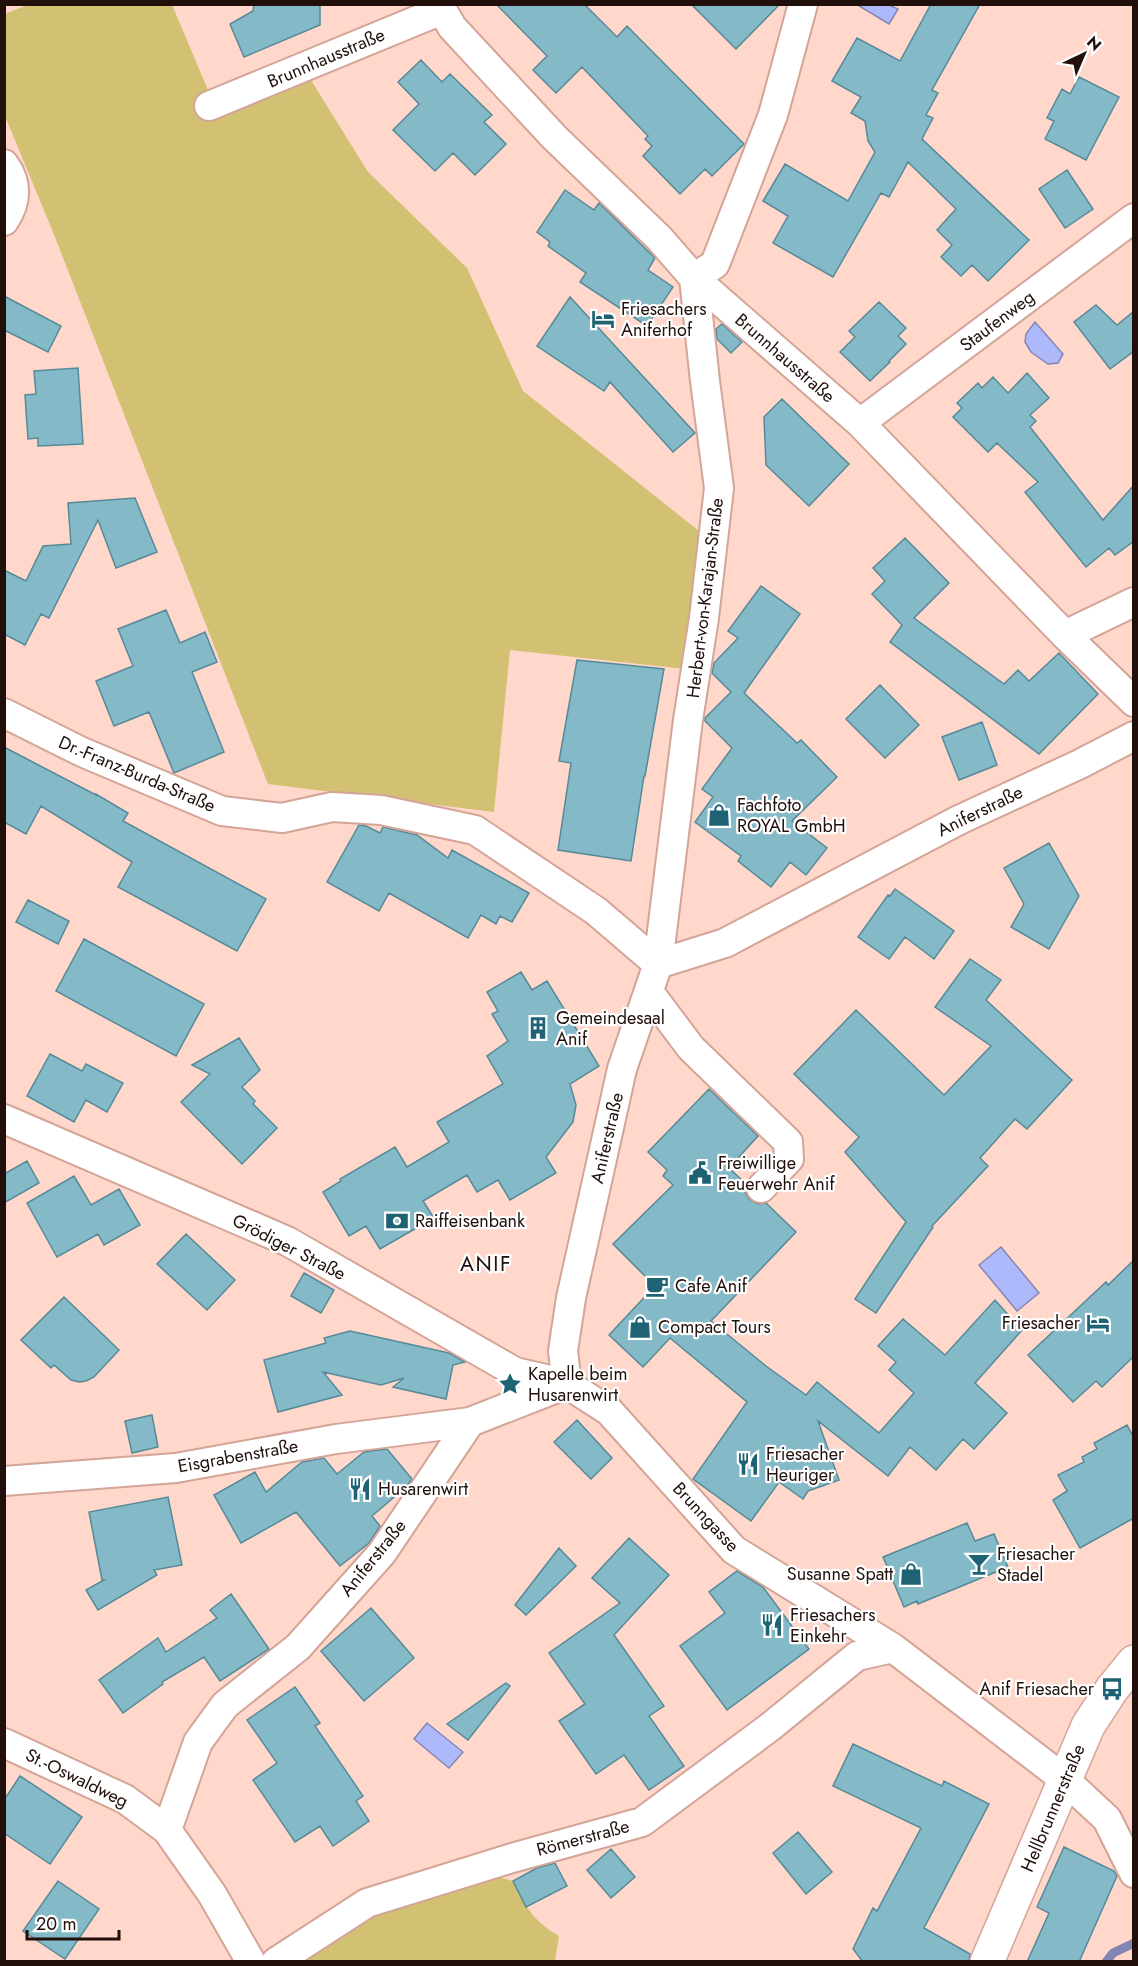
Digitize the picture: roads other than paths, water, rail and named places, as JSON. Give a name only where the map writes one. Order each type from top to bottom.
[{"type":"street","points":[[694,278],[715,264],[773,115],[802,4]]},
{"type":"street","name":"Brunnhausstraße","points":[[209,106],[440,7],[452,27],[546,129],[659,238],[694,278],[860,423],[1065,635],[1134,702]]},
{"type":"street","points":[[4,165],[14,181],[15,197],[13,206],[4,220]]},
{"type":"street","name":"Staufenweg","points":[[860,423],[1134,218]]},
{"type":"street","name":"Herbert-von-Karajan-Straße","points":[[658,964],[719,489],[694,278]]},
{"type":"street","points":[[1065,635],[1134,602]]},
{"type":"street","name":"Dr.-Franz-Burda-Straße","points":[[4,713],[82,752],[222,811],[282,818],[332,807],[381,810],[476,830],[596,911],[658,964]]},
{"type":"street","name":"Aniferstraße","points":[[567,1384],[563,1351],[571,1298],[622,1069],[658,964],[724,943],[958,820],[1080,764],[1134,736]]},
{"type":"street","points":[[649,992],[691,1048],[788,1142],[789,1160],[761,1188]]},
{"type":"street","name":"Grödiger Straße","points":[[4,1119],[287,1241],[515,1372],[567,1384]]},
{"type":"street","points":[[470,1422],[567,1384]]},
{"type":"street","name":"Brunngasse","points":[[567,1384],[609,1411],[734,1550],[893,1648],[1064,1779],[1107,1819],[1134,1874]]},
{"type":"street","name":"Aniferstraße","points":[[167,1830],[198,1742],[225,1705],[298,1647],[382,1553],[470,1422]]},
{"type":"street","name":"Eisgrabenstraße","points":[[4,1482],[176,1468],[336,1439],[470,1422]]},
{"type":"street","name":"Römerstraße","points":[[276,1962],[367,1903],[512,1858],[642,1822],[770,1727],[857,1656],[893,1648]]},
{"type":"street","name":"Hellbrunnerstraße","points":[[987,1962],[1088,1726],[1112,1689],[1134,1662]]},
{"type":"street","name":"St.-Oswaldweg","points":[[4,1743],[125,1799],[167,1830],[212,1894],[251,1962]]},
{"type":"water","points":[[856,4],[889,5],[898,9],[889,24]]},
{"type":"water","points":[[1035,322],[1063,354],[1058,363],[1048,364],[1031,352],[1025,342],[1026,334]]},
{"type":"water","points":[[1001,1247],[1039,1293],[1017,1311],[979,1265]]},
{"type":"water","points":[[427,1723],[463,1752],[449,1768],[414,1739]]},
{"type":"waterway","points":[[1106,1962],[1113,1953],[1134,1943]]},
{"type":"place","name":"Friesachers Aniferhof","points":[[603,319]]},
{"type":"place","name":"Fachfoto ROYAL GmbH","points":[[719,815]]},
{"type":"place","name":"Gemeindesaal Anif","points":[[538,1028]]},
{"type":"place","name":"Freiwillige Feuerwehr Anif","points":[[700,1173]]},
{"type":"place","name":"Raiffeisenbank","points":[[397,1221]]},
{"type":"place","name":"Cafe Anif","points":[[657,1286]]},
{"type":"place","name":"Friesacher","points":[[1098,1323]]},
{"type":"place","name":"Compact Tours","points":[[640,1327]]},
{"type":"place","name":"Kapelle beim Husarenwirt","points":[[510,1384]]},
{"type":"place","name":"Friesacher Heuriger","points":[[748,1464]]},
{"type":"place","name":"Husarenwirt","points":[[360,1489]]},
{"type":"place","name":"Friesacher Stadel","points":[[979,1564]]},
{"type":"place","name":"Susanne Spatt","points":[[911,1574]]},
{"type":"place","name":"Friesachers Einkehr","points":[[772,1625]]},
{"type":"place","name":"Anif Friesacher","points":[[1112,1689]]},
{"type":"district","name":"ANIF","points":[[486,1264]]}]
